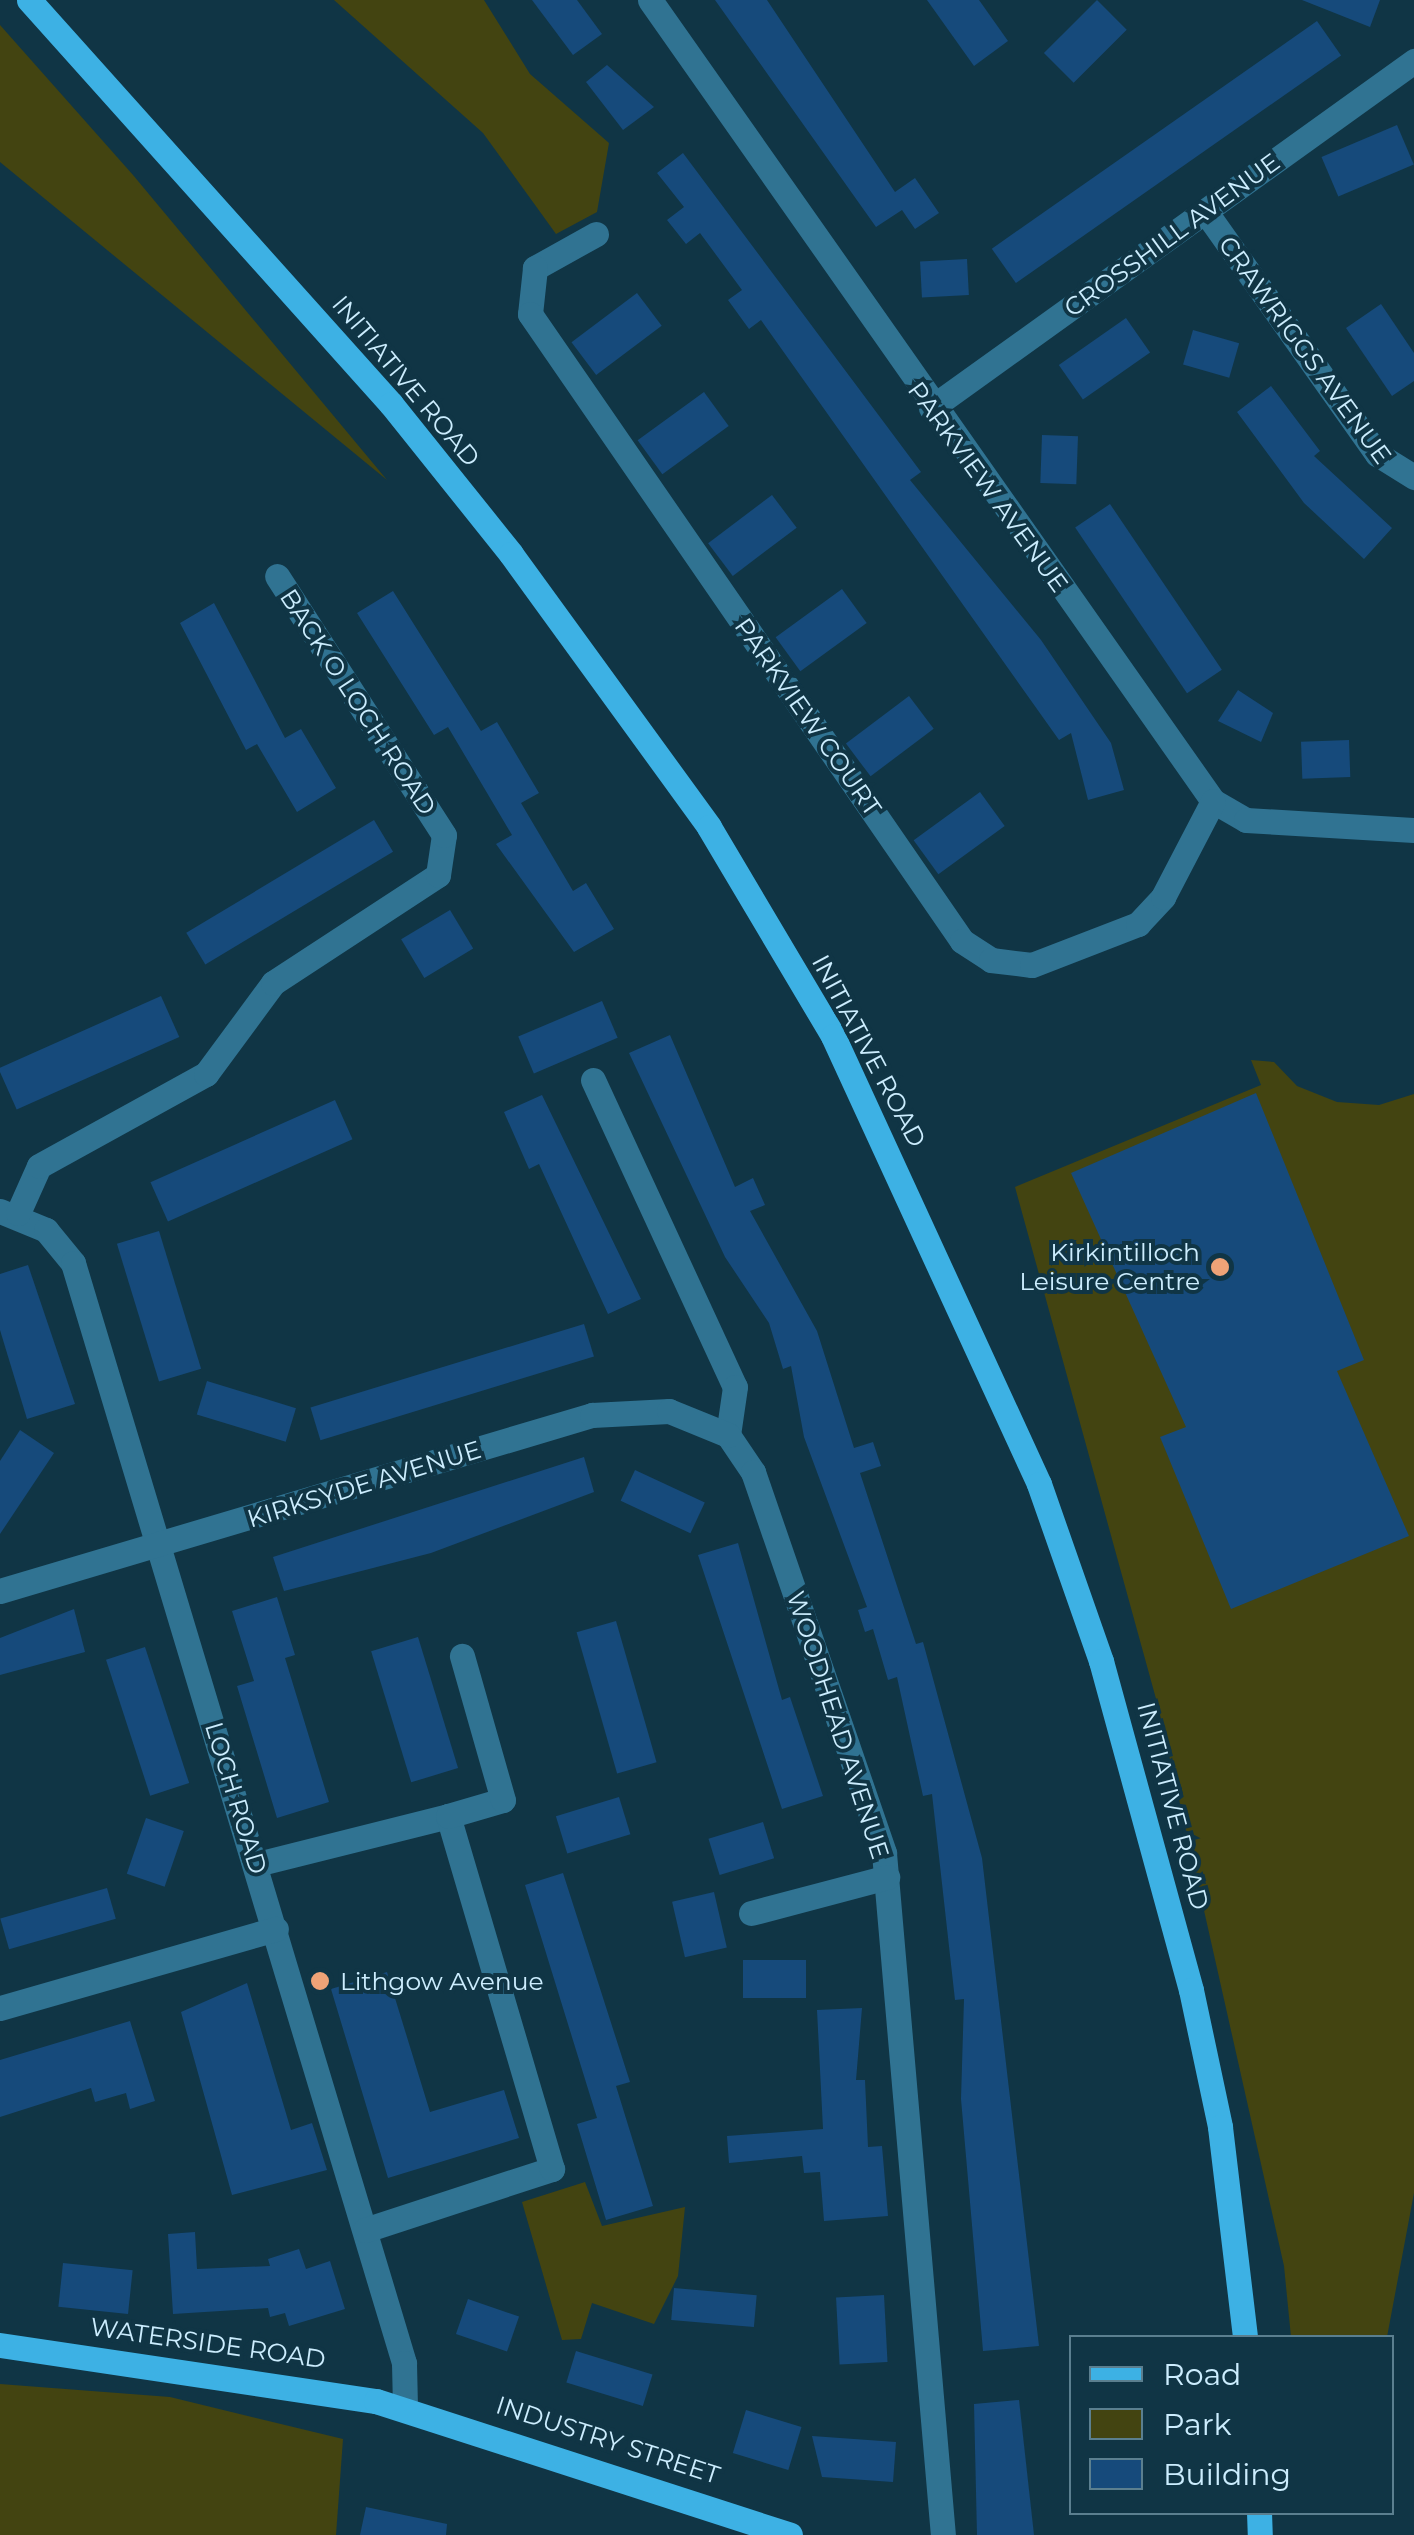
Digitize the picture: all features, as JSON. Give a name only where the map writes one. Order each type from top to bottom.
[{"type":"main road","name":"INITIATIVE ROAD","points":[[29,0],[391,404],[511,554],[709,827],[833,1036],[1040,1484],[1101,1661],[1195,2007],[1245,2335]]},
{"type":"main road","name":"WATERSIDE ROAD","points":[[0,2346],[405,2408]]},
{"type":"main road","name":"INDUSTRY STREET","points":[[405,2408],[790,2535]]},
{"type":"street","name":"PARKVIEW AVENUE","points":[[650,0],[931,408],[1213,800],[1246,820],[1414,830]]},
{"type":"street","name":"CROSSHILL AVENUE","points":[[931,408],[1414,61]]},
{"type":"street","name":"CRAWRIGGS AVENUE","points":[[1205,211],[1377,454],[1414,476]]},
{"type":"street","name":"PARKVIEW COURT","points":[[596,234],[536,268],[530,314],[962,940],[991,960],[1032,965],[1138,924],[1162,897],[1213,800]]},
{"type":"street","name":"BACK O LOCH ROAD","points":[[206,1074],[273,983],[438,875],[444,835],[277,576]]},
{"type":"street","name":"LOCH ROAD","points":[[206,1074],[39,1166],[9,1212],[73,1264],[365,2230],[409,2382],[405,2408]]},
{"type":"street","points":[[593,1080],[735,1388],[728,1435]]},
{"type":"street","name":"KIRKSYDE AVENUE","points":[[0,1591],[158,1548],[592,1415],[668,1411],[728,1435]]},
{"type":"street","name":"WOODHEAD AVENUE","points":[[728,1435],[754,1472],[886,1878],[943,2535]]},
{"type":"street","points":[[257,1864],[504,1800],[462,1656]]},
{"type":"street","points":[[365,2230],[552,2169],[448,1816]]},
{"type":"street","points":[[751,1914],[886,1878]]},
{"type":"street","points":[[0,2008],[276,1929]]},
{"type":"green space","points":[[334,0],[484,0],[530,74],[609,143],[597,212],[556,234],[483,133]]},
{"type":"green space","points":[[0,25],[133,175],[387,480],[0,162]]},
{"type":"green space","points":[[1251,1060],[1274,1062],[1297,1086],[1337,1102],[1379,1105],[1414,1094],[1414,2193],[1387,2335],[1291,2335],[1284,2266],[1158,1706],[1015,1187],[1261,1085]]},
{"type":"green space","points":[[585,2182],[602,2226],[685,2207],[678,2276],[654,2324],[592,2303],[581,2339],[562,2340],[522,2202]]},
{"type":"green space","points":[[0,2384],[170,2397],[343,2439],[336,2535],[0,2535]]},
{"type":"building","points":[[532,0],[577,0],[602,34],[573,55]]},
{"type":"building","points":[[715,0],[767,0],[895,192],[915,178],[939,213],[915,229],[902,210],[876,227]]},
{"type":"building","points":[[927,0],[979,0],[1008,41],[974,66]]},
{"type":"building","points":[[1097,0],[1127,30],[1074,83],[1044,53]]},
{"type":"building","points":[[1302,0],[1380,0],[1370,27]]},
{"type":"building","points":[[1317,21],[1341,55],[1016,283],[992,249]]},
{"type":"building","points":[[607,65],[654,107],[623,130],[586,82]]},
{"type":"building","points":[[1397,125],[1414,165],[1338,197],[1322,157]]},
{"type":"building","points":[[683,153],[921,472],[910,480],[1041,640],[1111,743],[1124,790],[1088,800],[1071,733],[1059,740],[761,320],[749,329],[728,300],[742,290],[700,233],[686,244],[667,220],[684,207],[657,173]]},
{"type":"building","points":[[967,259],[969,295],[922,297],[920,261]]},
{"type":"building","points":[[637,293],[662,326],[596,375],[572,342]]},
{"type":"building","points":[[1381,304],[1414,353],[1414,381],[1392,396],[1346,328]]},
{"type":"building","points":[[1126,318],[1150,352],[1083,399],[1059,365]]},
{"type":"building","points":[[1193,330],[1239,343],[1229,378],[1183,365]]},
{"type":"building","points":[[1271,386],[1320,451],[1314,456],[1392,528],[1364,559],[1304,503],[1237,412]]},
{"type":"building","points":[[704,392],[729,426],[662,474],[638,440]]},
{"type":"building","points":[[1042,435],[1078,436],[1076,484],[1040,483]]},
{"type":"building","points":[[772,495],[797,528],[733,576],[708,543]]},
{"type":"building","points":[[1110,504],[1222,670],[1187,693],[1075,527]]},
{"type":"building","points":[[842,589],[867,623],[800,671],[776,637]]},
{"type":"building","points":[[393,591],[481,731],[497,722],[539,793],[521,803],[573,891],[586,883],[614,929],[574,952],[496,844],[512,835],[448,727],[434,735],[357,613]]},
{"type":"building","points":[[214,603],[285,738],[301,729],[336,788],[297,812],[257,744],[246,750],[180,623]]},
{"type":"building","points":[[1238,690],[1273,713],[1261,742],[1218,721]]},
{"type":"building","points":[[909,696],[934,729],[871,776],[846,744]]},
{"type":"building","points":[[1349,740],[1350,777],[1302,779],[1301,742]]},
{"type":"building","points":[[980,792],[1005,826],[938,874],[914,840]]},
{"type":"building","points":[[374,820],[393,852],[205,965],[186,933]]},
{"type":"building","points":[[450,910],[473,949],[424,978],[401,939]]},
{"type":"building","points":[[161,996],[179,1037],[17,1110],[0,1068]]},
{"type":"building","points":[[602,1001],[618,1038],[534,1073],[518,1037]]},
{"type":"building","points":[[670,1035],[735,1187],[753,1178],[765,1205],[750,1211],[817,1331],[854,1448],[873,1442],[881,1466],[860,1473],[916,1644],[923,1642],[982,1858],[1039,2346],[983,2351],[961,2099],[964,1999],[955,2000],[932,1794],[923,1796],[897,1677],[888,1680],[873,1629],[865,1632],[858,1610],[867,1607],[804,1437],[791,1366],[783,1369],[769,1323],[725,1257],[629,1053]]},
{"type":"building","name":"Kirkintilloch Leisure Centre","points":[[1256,1093],[1364,1360],[1337,1371],[1409,1536],[1231,1609],[1160,1437],[1186,1427],[1071,1173]]},
{"type":"building","points":[[542,1095],[641,1299],[608,1314],[539,1164],[529,1169],[504,1112]]},
{"type":"building","points":[[335,1100],[352,1139],[168,1221],[150,1182]]},
{"type":"building","points":[[159,1231],[201,1369],[159,1382],[117,1244]]},
{"type":"building","points":[[28,1265],[75,1404],[27,1419],[0,1330],[0,1274]]},
{"type":"building","points":[[584,1324],[594,1357],[320,1440],[310,1408]]},
{"type":"building","points":[[207,1381],[296,1408],[286,1442],[197,1414]]},
{"type":"building","points":[[20,1430],[54,1453],[0,1534],[0,1461]]},
{"type":"building","points":[[584,1457],[594,1492],[431,1553],[284,1591],[273,1557]]},
{"type":"building","points":[[635,1470],[705,1503],[690,1533],[621,1501]]},
{"type":"building","points":[[738,1543],[782,1700],[790,1697],[823,1796],[782,1809],[698,1555]]},
{"type":"building","points":[[277,1597],[295,1655],[285,1658],[329,1802],[277,1818],[237,1686],[254,1681],[232,1611]]},
{"type":"building","points":[[74,1609],[85,1652],[0,1675],[0,1638]]},
{"type":"building","points":[[616,1621],[657,1762],[617,1774],[577,1632]]},
{"type":"building","points":[[418,1637],[458,1768],[411,1782],[371,1651]]},
{"type":"building","points":[[145,1647],[189,1783],[150,1796],[106,1660]]},
{"type":"building","points":[[619,1797],[630,1834],[567,1854],[556,1816]]},
{"type":"building","points":[[146,1818],[184,1831],[165,1887],[127,1874]]},
{"type":"building","points":[[763,1822],[774,1858],[720,1875],[708,1839]]},
{"type":"building","points":[[563,1873],[630,2082],[616,2086],[653,2206],[606,2220],[577,2124],[597,2118],[525,1885]]},
{"type":"building","points":[[107,1888],[116,1919],[9,1949],[0,1919]]},
{"type":"building","points":[[714,1892],[727,1948],[685,1957],[672,1902]]},
{"type":"building","points":[[743,1960],[806,1960],[806,1998],[743,1998]]},
{"type":"building","points":[[387,1972],[430,2112],[504,2090],[519,2138],[388,2178],[331,1989]]},
{"type":"building","points":[[247,1983],[291,2130],[312,2123],[327,2170],[232,2195],[181,2012]]},
{"type":"building","points":[[862,2008],[856,2080],[865,2080],[868,2147],[882,2146],[888,2216],[824,2221],[820,2172],[804,2173],[802,2156],[729,2163],[727,2136],[823,2129],[817,2010]]},
{"type":"building","points":[[130,2021],[155,2101],[130,2109],[126,2093],[95,2102],[91,2088],[0,2117],[0,2060]]},
{"type":"building","points":[[195,2232],[197,2269],[270,2266],[268,2259],[299,2249],[306,2269],[330,2261],[345,2309],[289,2326],[285,2313],[270,2317],[268,2308],[173,2314],[168,2234]]},
{"type":"building","points":[[63,2263],[133,2270],[128,2314],[58,2307]]},
{"type":"building","points":[[674,2288],[757,2295],[754,2327],[671,2320]]},
{"type":"building","points":[[884,2295],[888,2362],[840,2364],[836,2298]]},
{"type":"building","points":[[468,2299],[519,2317],[507,2352],[456,2334]]},
{"type":"building","points":[[576,2351],[653,2374],[643,2406],[566,2383]]},
{"type":"building","points":[[1019,2400],[1034,2535],[977,2535],[974,2404]]},
{"type":"building","points":[[746,2410],[801,2427],[788,2470],[733,2453]]},
{"type":"building","points":[[812,2436],[896,2442],[893,2482],[822,2477]]},
{"type":"building","points":[[366,2507],[447,2524],[446,2535],[360,2535]]},
{"type":"place","name":"Kirkintilloch Leisure Centre","points":[[1220,1267]]},
{"type":"place","name":"Lithgow Avenue","points":[[320,1981]]}]
